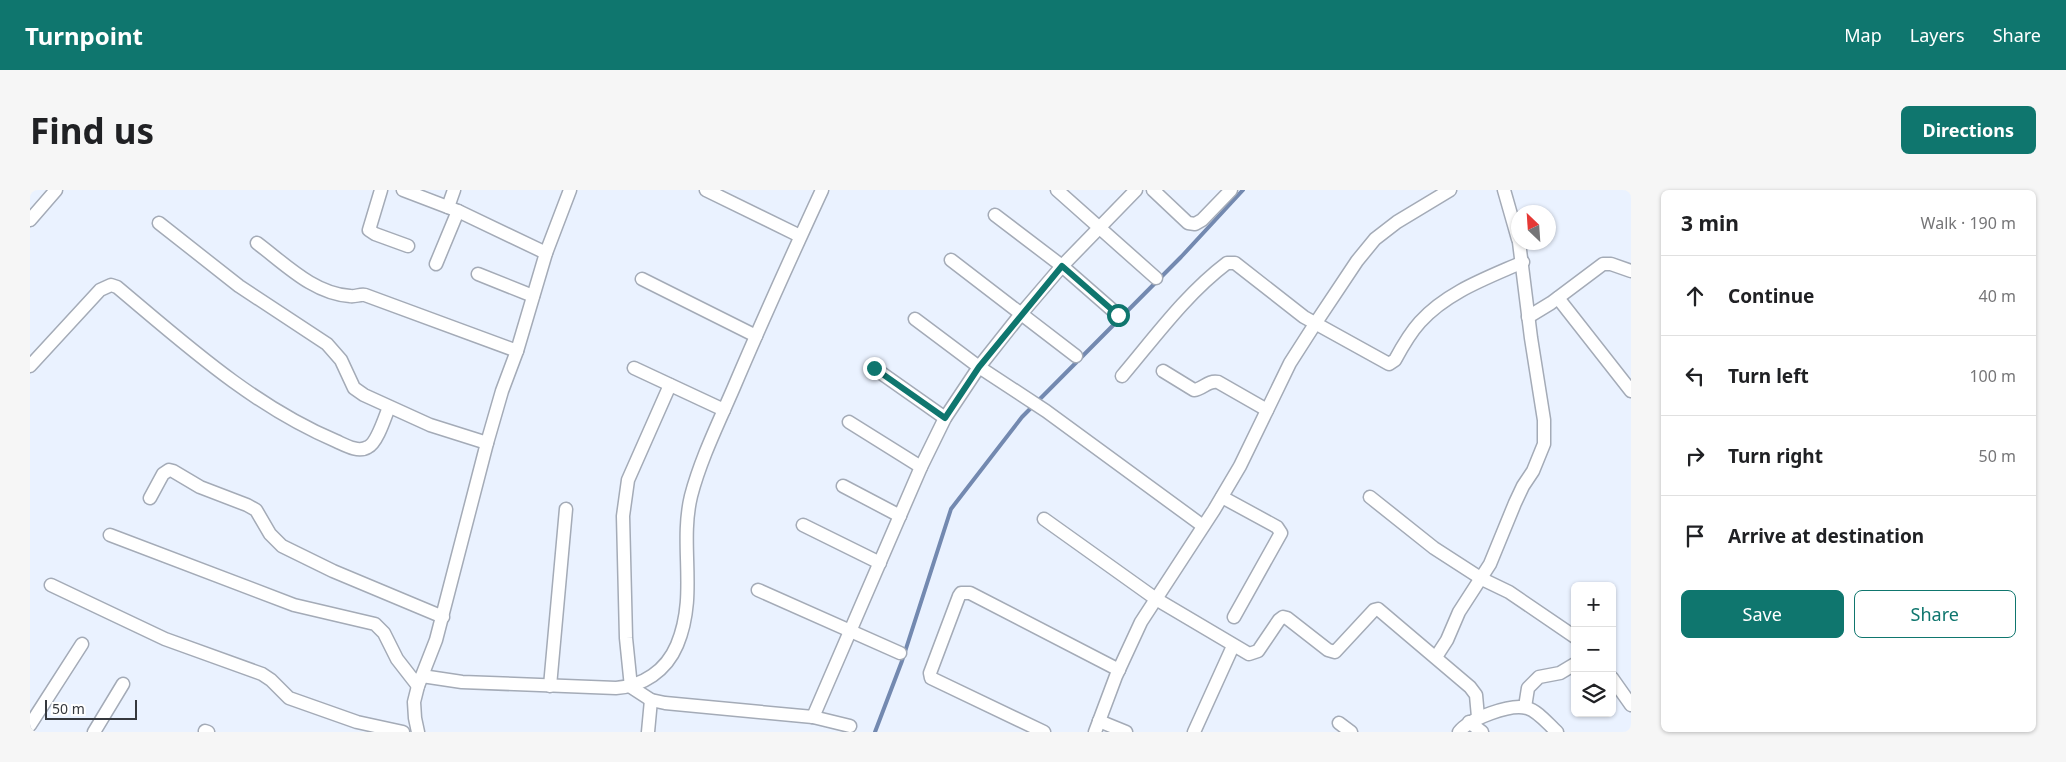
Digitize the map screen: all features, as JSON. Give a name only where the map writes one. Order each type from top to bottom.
[{"type":"street","points":[[30,220],[56,190]]},
{"type":"street","points":[[381,190],[369,230],[408,246]]},
{"type":"street","points":[[403,190],[453,209],[546,253]]},
{"type":"street","points":[[436,264],[453,209],[454,190]]},
{"type":"street","points":[[418,732],[414,702],[443,617],[486,443],[517,351],[546,253],[570,190]]},
{"type":"street","points":[[706,190],[800,236]]},
{"type":"street","points":[[110,535],[294,605],[375,624],[384,633],[394,654],[420,681],[631,687],[654,674],[667,663],[677,646],[683,627],[689,584],[688,512],[702,466],[756,336],[822,190]]},
{"type":"street","points":[[1057,190],[1156,278]]},
{"type":"street","points":[[813,717],[921,467],[945,418],[979,367],[1021,314],[1062,266],[1136,190]]},
{"type":"street","points":[[1153,190],[1188,223],[1194,224],[1231,190]]},
{"type":"street","points":[[1126,732],[1097,726],[1118,670],[1141,622],[1204,526],[1240,466],[1290,363],[1357,262],[1375,239],[1397,222],[1450,190]]},
{"type":"street","points":[[1504,190],[1511,214]]},
{"type":"street","points":[[995,215],[1062,266],[1118,315]]},
{"type":"street","points":[[159,223],[239,286],[327,344],[341,360],[354,388],[364,395],[430,425],[486,443]]},
{"type":"street","points":[[257,243],[311,284],[326,291],[352,297],[365,295],[517,351]]},
{"type":"street","points":[[1436,657],[1459,612],[1482,579],[1507,527],[1515,503],[1533,471],[1544,444],[1544,420],[1528,317],[1520,250]]},
{"type":"street","points":[[951,260],[1076,356]]},
{"type":"street","points":[[1122,376],[1193,292],[1227,263],[1235,263],[1315,324],[1386,363],[1392,363],[1420,321],[1437,306],[1465,289],[1522,262]]},
{"type":"street","points":[[1528,317],[1558,298],[1604,264],[1611,264],[1631,271]]},
{"type":"street","points":[[478,274],[534,296]]},
{"type":"street","points":[[642,279],[756,336]]},
{"type":"street","points":[[30,366],[100,290],[111,285],[117,287],[227,377],[268,406],[324,436],[354,448],[367,448],[374,444],[396,411]]},
{"type":"street","points":[[1558,298],[1631,391]]},
{"type":"street","points":[[916,319],[979,367],[1046,411],[1204,526]]},
{"type":"street","points":[[634,368],[724,410]]},
{"type":"street","points":[[874,368],[945,418]]},
{"type":"street","points":[[1163,371],[1194,390],[1210,382],[1218,382],[1267,410]]},
{"type":"street","points":[[631,687],[626,638],[623,516],[625,496],[631,472],[670,385]]},
{"type":"street","points":[[849,422],[921,467]]},
{"type":"street","points":[[150,498],[163,474],[166,471],[173,471],[200,487],[247,504],[256,510],[270,534],[288,550],[443,617]]},
{"type":"street","points":[[843,486],[900,516]]},
{"type":"street","points":[[1370,496],[1434,548],[1482,579],[1509,592],[1571,634]]},
{"type":"street","points":[[1222,497],[1277,527],[1281,533],[1234,616]]},
{"type":"street","points":[[550,686],[566,509]]},
{"type":"street","points":[[1044,519],[1156,599],[1245,652],[1254,654],[1258,651],[1283,617],[1287,618],[1328,650],[1335,652],[1376,609],[1470,687],[1476,695],[1474,720],[1482,732]]},
{"type":"street","points":[[803,525],[880,563]]},
{"type":"street","points":[[50,586],[165,638],[262,674],[289,698],[357,722],[403,732]]},
{"type":"street","points":[[758,590],[900,653]]},
{"type":"street","points":[[1044,732],[930,678],[930,673],[958,596],[961,593],[970,592],[1118,670]]},
{"type":"street","points":[[30,725],[82,644]]},
{"type":"street","points":[[1194,732],[1234,646]]},
{"type":"street","points":[[1525,707],[1528,688],[1533,682],[1539,677],[1560,673],[1571,666]]},
{"type":"street","points":[[94,732],[123,684]]},
{"type":"street","points":[[1616,684],[1631,705]]},
{"type":"street","points":[[631,687],[651,700],[665,703],[813,717],[850,726]]},
{"type":"street","points":[[648,732],[651,700]]},
{"type":"street","points":[[1459,732],[1474,720],[1516,707],[1525,707],[1534,711],[1557,732]]},
{"type":"street","points":[[1339,723],[1351,732]]},
{"type":"waterway","points":[[875,732],[902,661],[951,509],[1022,417],[1181,257],[1243,190]]},
{"type":"route","points":[[874,368],[945,418],[979,367],[1062,266],[1118,315]]}]
